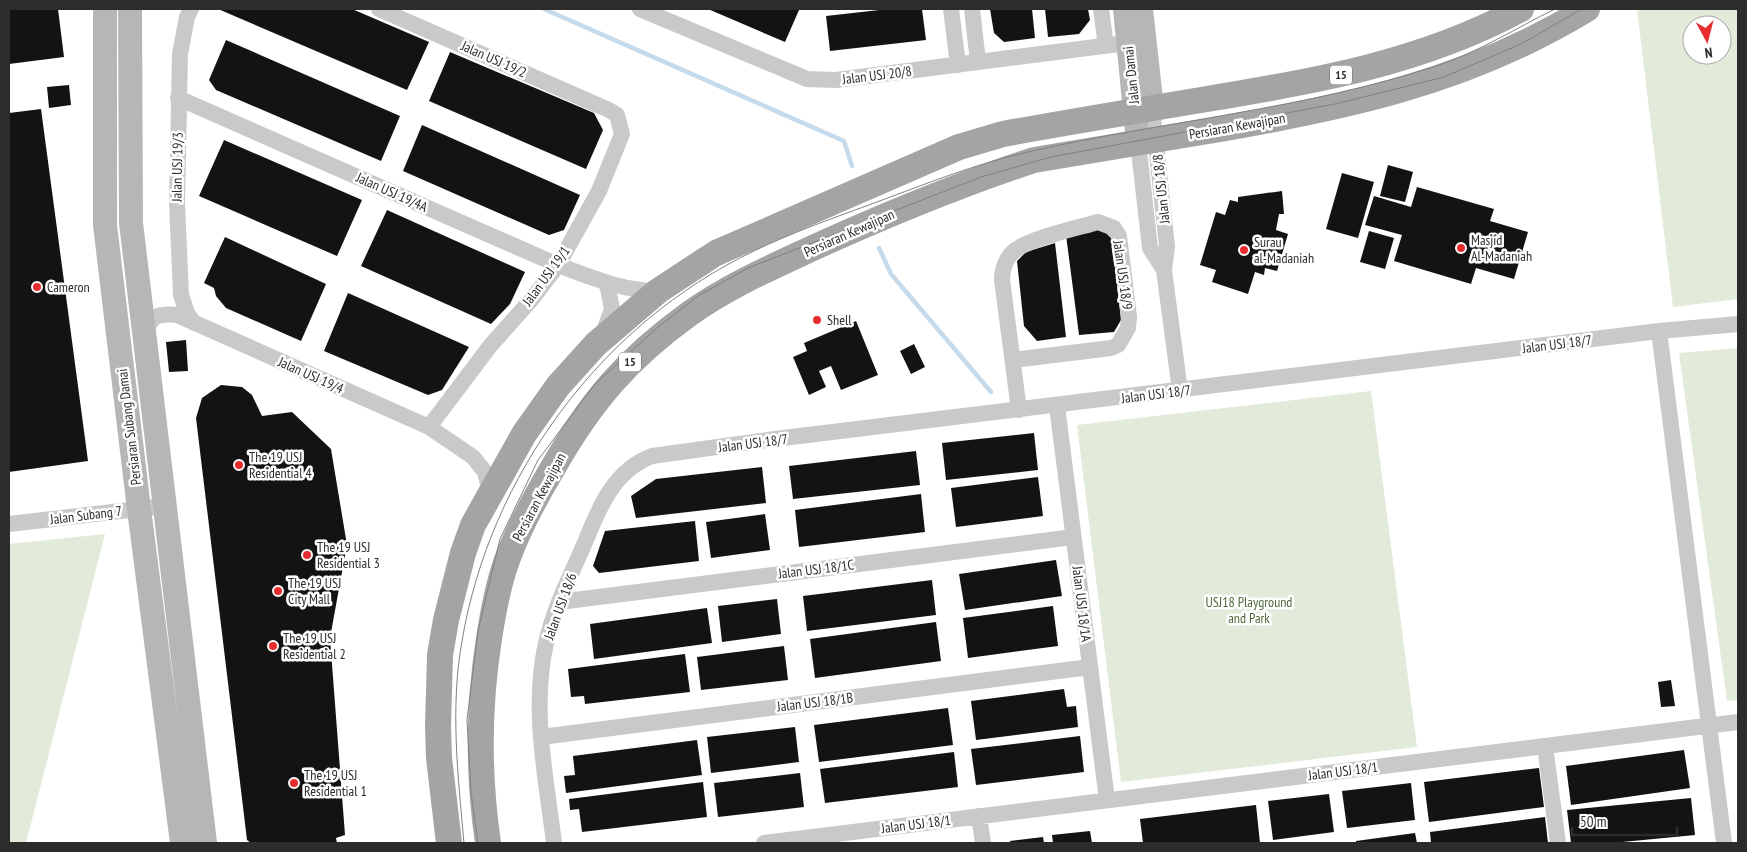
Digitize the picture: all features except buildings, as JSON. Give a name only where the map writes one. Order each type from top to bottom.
[{"type":"main road","name":"15","points":[[449,843],[439,758],[440,655],[463,553],[473,525],[524,434],[558,386],[596,344],[658,291],[716,253],[959,147],[1003,134],[1284,86],[1369,68],[1444,43],[1521,9]]},
{"type":"main road","name":"Persiaran Kewajipan","points":[[488,843],[481,783],[480,706],[489,638],[499,585],[507,559],[533,502],[576,428],[610,382],[629,362],[689,314],[743,280],[856,229],[979,178],[1034,160],[1310,113],[1413,88],[1520,46],[1587,9]]},
{"type":"street","name":"Persiaran Subang Damai","points":[[105,9],[105,225],[182,843]]},
{"type":"street","name":"Persiaran Subang Damai","points":[[130,9],[131,223],[205,840]]},
{"type":"street","name":"Jalan USJ 19/3","points":[[191,9],[187,17],[180,54],[177,203],[181,295],[187,313],[194,323]]},
{"type":"street","name":"Jalan USJ 19/2","points":[[378,9],[609,110]]},
{"type":"street","name":"Jalan USJ 20/8","points":[[640,9],[807,79],[836,80],[1116,45]]},
{"type":"street","points":[[951,9],[958,65]]},
{"type":"street","points":[[972,9],[978,62]]},
{"type":"street","points":[[1101,9],[1116,45]]},
{"type":"street","name":"Jalan Damai","points":[[1125,9],[1116,45],[1143,110]]},
{"type":"street","name":"Jalan Damai","points":[[1140,9],[1143,110],[1147,141]]},
{"type":"street","name":"Jalan USJ 19/4A","points":[[178,98],[558,265],[607,284],[640,291],[658,291]]},
{"type":"street","name":"Jalan USJ 19/1","points":[[430,426],[490,346],[532,299],[558,265],[599,190],[622,134],[617,115],[609,110]]},
{"type":"street","name":"Jalan USJ 18/8","points":[[1147,141],[1143,184],[1150,248],[1164,270]]},
{"type":"street","name":"Jalan USJ 18/8","points":[[1147,141],[1167,246],[1164,270],[1180,391]]},
{"type":"street","points":[[1100,149],[1113,152],[1130,162],[1143,184]]},
{"type":"street","name":"Jalan USJ 18/9","points":[[1013,360],[1111,348],[1118,345],[1124,337],[1129,317],[1119,236],[1114,228],[1098,222],[1023,245],[1007,259],[1002,271],[1002,280],[1019,410]]},
{"type":"street","points":[[596,344],[607,327],[612,310],[607,284]]},
{"type":"street","name":"Jalan USJ 19/4","points":[[145,345],[147,325],[151,320],[164,314],[177,315],[430,426],[473,457],[486,472],[490,493]]},
{"type":"street","name":"Jalan USJ 18/7","points":[[652,456],[1659,331],[1738,324]]},
{"type":"street","points":[[1659,331],[1724,843]]},
{"type":"street","name":"Jalan USJ 18/1A","points":[[1057,406],[1107,800]]},
{"type":"street","name":"Jalan USJ 18/6","points":[[554,843],[539,712],[542,664],[550,626],[605,497],[630,468],[652,456]]},
{"type":"street","name":"Jalan Subang 7","points":[[9,524],[164,506]]},
{"type":"street","name":"Jalan USJ 18/1C","points":[[559,602],[1073,536]]},
{"type":"street","name":"Jalan USJ 18/1B","points":[[541,737],[1090,667]]},
{"type":"street","name":"Jalan USJ 18/1","points":[[764,843],[1738,722]]},
{"type":"street","points":[[1545,746],[1558,843]]},
{"type":"street","points":[[979,816],[983,843]]},
{"type":"street","points":[[170,843],[179,818]]},
{"type":"green space","points":[[1637,9],[1738,9],[1738,299],[1673,307]]},
{"type":"green space","points":[[1738,348],[1738,700],[1727,701],[1679,353]]},
{"type":"green space","name":"USJ18 Playground and Park","points":[[1371,391],[1417,747],[1121,782],[1077,425]]},
{"type":"green space","points":[[105,534],[26,843],[9,843],[9,544]]},
{"type":"waterway","points":[[544,9],[844,141],[852,166]]},
{"type":"waterway","points":[[879,248],[891,274],[991,392]]},
{"type":"tram line","points":[[464,843],[456,742],[456,691],[462,641],[476,580],[498,520],[526,464],[561,411],[602,363],[648,319],[699,282],[754,251],[815,225],[953,174],[992,161],[1082,140],[1286,104],[1387,81],[1451,61],[1555,9]]},
{"type":"tram line","points":[[478,843],[471,792],[467,720],[478,631],[500,539],[538,460],[595,384],[658,327],[698,296],[748,268],[981,177],[1051,157],[1335,104],[1444,77],[1521,44],[1582,9]]},
{"type":"place","name":"Masjid Al-Madaniah","points":[[1461,248]]},
{"type":"place","name":"Surau al-Madaniah","points":[[1244,250]]},
{"type":"place","name":"Cameron","points":[[37,287]]},
{"type":"place","name":"Shell","points":[[817,320]]},
{"type":"place","name":"The 19 USJ Residential 4","points":[[239,465]]},
{"type":"place","name":"The 19 USJ Residential 3","points":[[307,555]]},
{"type":"place","name":"The 19 USJ City Mall","points":[[278,591]]},
{"type":"place","name":"The 19 USJ Residential 2","points":[[273,646]]},
{"type":"place","name":"The 19 USJ Residential 1","points":[[294,783]]}]
